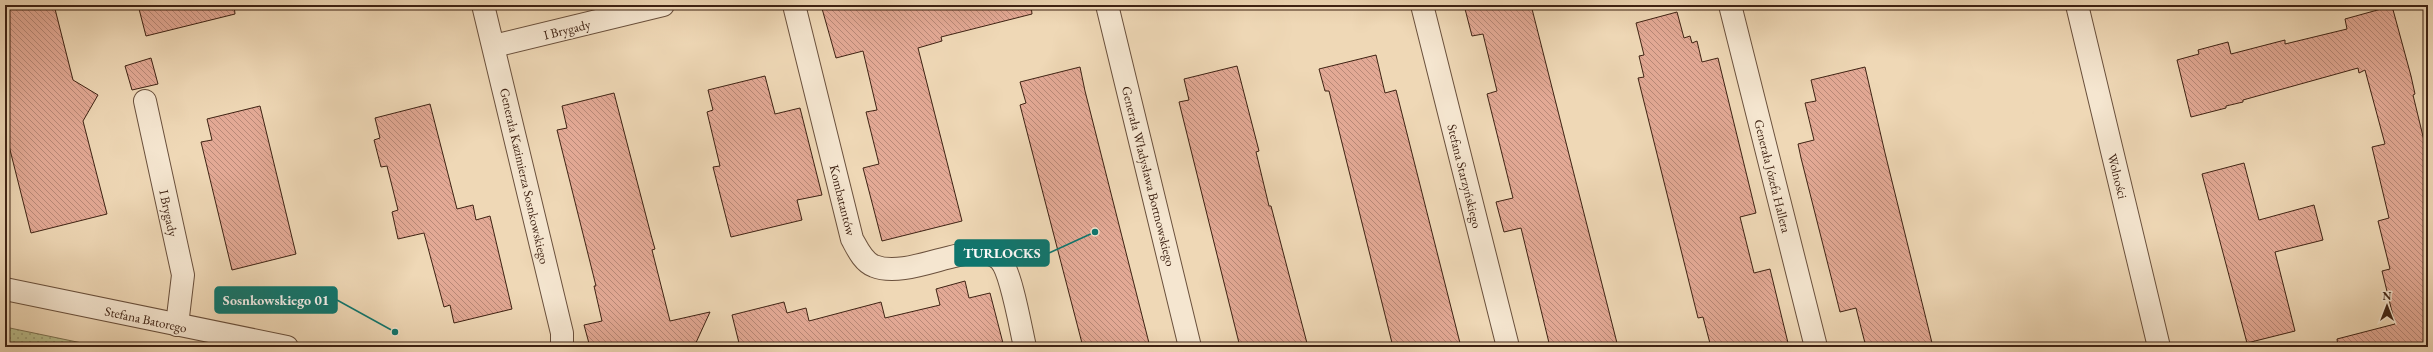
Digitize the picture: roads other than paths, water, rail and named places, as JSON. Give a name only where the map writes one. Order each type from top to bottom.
[{"type":"street","name":"Generała Kazimierza Sosnkowskiego","points":[[484,5],[562,333],[562,347]]},
{"type":"street","name":"I Brygady","points":[[494,46],[663,5]]},
{"type":"street","name":"Kombatantów","points":[[794,5],[852,239],[860,254],[874,266],[894,270],[915,268],[971,252],[988,252],[1001,260],[1008,277],[1025,347]]},
{"type":"street","name":"Generała Władysława Bortnowskiego","points":[[1108,5],[1190,347]]},
{"type":"street","name":"Stefana Starzyńskiego","points":[[1422,5],[1508,347]]},
{"type":"street","name":"Generała Józefa Hallera","points":[[1730,5],[1816,347]]},
{"type":"street","name":"Wolności","points":[[2077,5],[2159,347]]},
{"type":"street","name":"I Brygady","points":[[145,101],[183,275],[176,325]]},
{"type":"street","name":"Stefana Batorego","points":[[5,289],[287,347]]},
{"type":"place","name":"TURLOCKS","points":[[1095,232]]},
{"type":"place","name":"Sosnkowskiego 01","points":[[395,332]]}]
